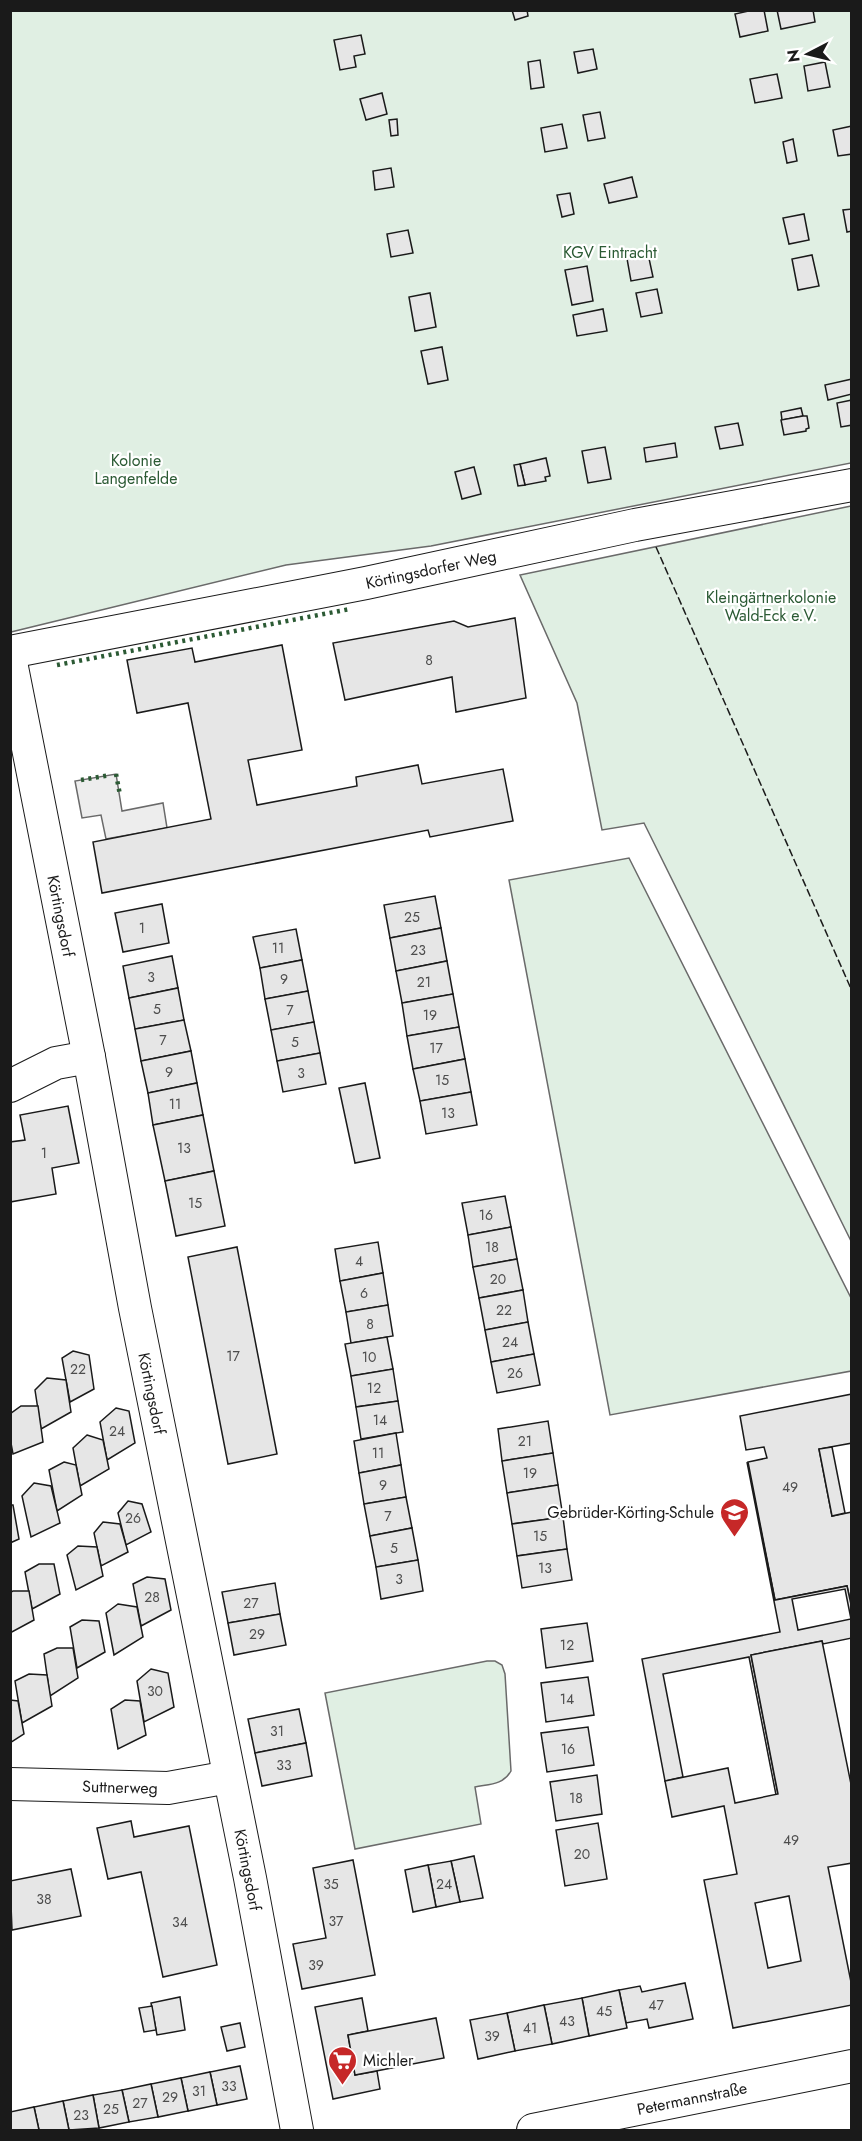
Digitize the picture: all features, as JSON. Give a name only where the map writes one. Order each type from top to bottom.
[{"type":"street","name":"Körtingsdorfer Weg","points":[[10,652],[366,583],[634,525],[852,485]]},
{"type":"street","name":"Körtingsdorf","points":[[10,657],[297,2130]]},
{"type":"street","points":[[10,1086],[56,1063],[89,1057]]},
{"type":"street","name":"Suttnerweg","points":[[10,1784],[168,1788],[229,1778]]},
{"type":"street","name":"Petermannstraße","points":[[532,2130],[624,2122],[852,2066]]},
{"type":"green space","points":[[10,11],[851,11],[851,463],[431,546],[286,565],[11,632]]},
{"type":"green space","name":"Kleingärtnerkolonie Wald-Eck e.V.","points":[[852,506],[851,1241],[644,823],[602,830],[577,703],[520,575]]},
{"type":"green space","points":[[629,858],[851,1298],[851,1371],[610,1415],[509,880]]},
{"type":"green space","points":[[495,1661],[502,1665],[505,1674],[511,1771],[500,1781],[475,1787],[481,1824],[355,1849],[325,1693]]},
{"type":"shaded area","points":[[116,774],[122,811],[163,803],[167,828],[106,839],[101,815],[82,818],[75,781]]},
{"type":"building","points":[[512,10],[527,10],[528,16],[515,20]]},
{"type":"building","points":[[764,10],[768,31],[740,37],[735,14]]},
{"type":"building","points":[[777,10],[813,10],[815,22],[781,29]]},
{"type":"building","points":[[361,35],[365,54],[354,56],[356,67],[340,70],[334,40]]},
{"type":"building","points":[[593,49],[597,69],[578,73],[574,52]]},
{"type":"building","points":[[540,60],[544,87],[531,89],[528,62]]},
{"type":"building","points":[[825,62],[830,87],[808,91],[804,66]]},
{"type":"building","points":[[777,74],[782,98],[755,103],[750,79]]},
{"type":"building","points":[[382,93],[387,114],[366,120],[360,99]]},
{"type":"building","points":[[600,112],[605,138],[588,141],[583,115]]},
{"type":"building","points":[[397,119],[398,135],[391,136],[389,120]]},
{"type":"building","points":[[562,124],[567,148],[545,152],[541,128]]},
{"type":"building","points":[[852,126],[852,154],[838,156],[833,130]]},
{"type":"building","points":[[793,139],[797,161],[787,163],[783,142]]},
{"type":"building","points":[[391,168],[394,187],[375,190],[373,171]]},
{"type":"building","points":[[632,177],[637,197],[609,203],[604,184]]},
{"type":"building","points":[[570,193],[574,214],[562,217],[557,195]]},
{"type":"building","points":[[852,209],[852,231],[847,232],[843,210]]},
{"type":"building","points":[[804,214],[809,240],[789,244],[783,218]]},
{"type":"building","points":[[408,230],[413,253],[391,257],[387,234]]},
{"type":"building","points":[[647,249],[653,277],[631,281],[626,253]]},
{"type":"building","points":[[812,255],[819,286],[798,290],[792,259]]},
{"type":"building","points":[[587,266],[593,301],[572,305],[565,270]]},
{"type":"building","points":[[657,289],[662,313],[641,317],[636,293]]},
{"type":"building","points":[[430,293],[436,327],[415,331],[409,297]]},
{"type":"building","points":[[603,309],[607,331],[577,336],[573,315]]},
{"type":"building","points":[[442,347],[448,380],[428,384],[421,351]]},
{"type":"building","points":[[852,379],[852,394],[828,400],[825,385]]},
{"type":"building","points":[[852,400],[852,425],[841,427],[837,403]]},
{"type":"building","points":[[801,408],[803,416],[782,420],[781,412]]},
{"type":"building","points":[[807,416],[809,428],[806,431],[784,435],[781,420]]},
{"type":"building","points":[[738,423],[743,445],[720,449],[715,427]]},
{"type":"building","points":[[675,443],[677,457],[646,462],[644,448]]},
{"type":"building","points":[[605,447],[611,479],[588,483],[582,451]]},
{"type":"building","points":[[546,458],[550,476],[545,477],[546,481],[525,485],[520,464]]},
{"type":"building","points":[[520,464],[525,485],[518,486],[514,465]]},
{"type":"building","points":[[474,467],[481,494],[462,499],[455,472]]},
{"type":"building","points":[[515,618],[526,698],[456,712],[452,677],[345,700],[333,643],[454,621],[468,627]]},
{"type":"building","points":[[282,645],[302,750],[248,760],[257,805],[357,786],[356,777],[418,765],[422,784],[503,769],[513,821],[430,837],[428,830],[102,893],[93,842],[211,819],[188,703],[137,713],[127,660],[192,648],[195,662]]},
{"type":"building","points":[[435,896],[441,928],[390,938],[384,905]]},
{"type":"building","points":[[162,904],[169,943],[123,952],[115,913]]},
{"type":"building","points":[[441,928],[447,961],[396,971],[390,938]]},
{"type":"building","points":[[296,929],[302,960],[260,968],[253,937]]},
{"type":"building","points":[[172,956],[178,988],[129,998],[123,966]]},
{"type":"building","points":[[302,960],[308,991],[265,999],[260,968]]},
{"type":"building","points":[[447,961],[453,994],[402,1003],[396,971]]},
{"type":"building","points":[[178,988],[184,1020],[135,1029],[129,998]]},
{"type":"building","points":[[308,991],[314,1022],[271,1030],[265,999]]},
{"type":"building","points":[[453,994],[459,1027],[407,1036],[402,1003]]},
{"type":"building","points":[[184,1020],[191,1051],[141,1061],[135,1029]]},
{"type":"building","points":[[314,1022],[320,1053],[277,1061],[271,1030]]},
{"type":"building","points":[[459,1027],[465,1059],[413,1069],[407,1036]]},
{"type":"building","points":[[191,1051],[197,1083],[148,1093],[141,1061]]},
{"type":"building","points":[[320,1053],[326,1084],[283,1092],[277,1061]]},
{"type":"building","points":[[465,1059],[471,1092],[420,1101],[413,1069]]},
{"type":"building","points":[[197,1083],[203,1115],[153,1125],[148,1093]]},
{"type":"building","points":[[365,1083],[380,1158],[355,1163],[339,1088]]},
{"type":"building","points":[[471,1092],[477,1125],[426,1134],[420,1101]]},
{"type":"building","points":[[68,1106],[79,1163],[52,1168],[56,1194],[10,1202],[10,1142],[25,1140],[20,1115]]},
{"type":"building","points":[[203,1115],[214,1171],[165,1181],[153,1125]]},
{"type":"building","points":[[214,1171],[225,1226],[176,1236],[165,1181]]},
{"type":"building","points":[[505,1196],[511,1227],[468,1235],[462,1203]]},
{"type":"building","points":[[511,1227],[517,1259],[473,1267],[468,1235]]},
{"type":"building","points":[[378,1242],[383,1273],[340,1281],[335,1249]]},
{"type":"building","points":[[237,1247],[277,1454],[228,1464],[188,1257]]},
{"type":"building","points":[[517,1259],[523,1290],[479,1298],[473,1267]]},
{"type":"building","points":[[383,1273],[388,1305],[346,1312],[340,1281]]},
{"type":"building","points":[[523,1290],[528,1322],[485,1330],[479,1298]]},
{"type":"building","points":[[388,1305],[393,1336],[351,1343],[346,1312]]},
{"type":"building","points":[[528,1322],[534,1354],[491,1362],[485,1330]]},
{"type":"building","points":[[387,1337],[393,1369],[351,1376],[345,1344]]},
{"type":"building","points":[[73,1351],[89,1355],[94,1389],[70,1402],[62,1358]]},
{"type":"building","points":[[534,1354],[540,1385],[497,1393],[491,1362]]},
{"type":"building","points":[[393,1369],[398,1401],[356,1407],[351,1376]]},
{"type":"building","points":[[47,1378],[66,1380],[71,1412],[41,1429],[35,1390]]},
{"type":"building","points":[[852,1394],[852,1443],[819,1449],[832,1516],[852,1512],[852,1609],[847,1586],[775,1600],[748,1462],[767,1458],[764,1447],[746,1450],[740,1416]]},
{"type":"building","points":[[398,1401],[403,1432],[361,1439],[356,1407]]},
{"type":"building","points":[[21,1406],[38,1406],[43,1442],[13,1454],[10,1414]]},
{"type":"building","points":[[116,1408],[129,1411],[135,1443],[107,1460],[100,1422]]},
{"type":"building","points":[[548,1421],[553,1453],[502,1461],[498,1429]]},
{"type":"building","points":[[396,1433],[401,1465],[359,1473],[354,1441]]},
{"type":"building","points":[[87,1435],[103,1440],[109,1469],[80,1486],[73,1448]]},
{"type":"building","points":[[832,1447],[845,1513],[832,1516],[819,1449]]},
{"type":"building","points":[[553,1453],[558,1485],[507,1493],[502,1461]]},
{"type":"building","points":[[64,1462],[76,1465],[82,1495],[57,1511],[49,1470]]},
{"type":"building","points":[[747,1462],[775,1600],[847,1586],[852,1609],[852,1638],[823,1644],[822,1641],[751,1655],[778,1794],[776,1795],[749,1657],[663,1674],[683,1777],[665,1781],[642,1659],[780,1632]],"holes":[[[845,1589],[851,1619],[798,1630],[792,1599]]]},
{"type":"building","points":[[401,1465],[406,1497],[364,1504],[359,1473]]},
{"type":"building","points":[[34,1483],[51,1486],[60,1523],[31,1537],[22,1496]]},
{"type":"building","points":[[558,1485],[563,1517],[512,1524],[507,1493]]},
{"type":"building","points":[[406,1497],[412,1528],[370,1536],[364,1504]]},
{"type":"building","points":[[128,1501],[142,1504],[151,1532],[126,1545],[118,1513]]},
{"type":"building","points":[[10,1505],[13,1505],[19,1539],[10,1543]]},
{"type":"building","points":[[563,1517],[567,1549],[517,1556],[512,1524]]},
{"type":"building","points":[[103,1522],[120,1524],[128,1552],[101,1566],[94,1533]]},
{"type":"building","points":[[412,1528],[418,1560],[376,1567],[370,1536]]},
{"type":"building","points":[[78,1546],[97,1547],[103,1576],[76,1590],[67,1555]]},
{"type":"building","points":[[567,1549],[572,1580],[522,1588],[517,1556]]},
{"type":"building","points":[[418,1560],[423,1591],[381,1599],[376,1567]]},
{"type":"building","points":[[39,1564],[54,1564],[60,1594],[32,1609],[25,1572]]},
{"type":"building","points":[[147,1577],[165,1579],[171,1610],[141,1626],[133,1584]]},
{"type":"building","points":[[275,1583],[280,1614],[228,1623],[222,1592]]},
{"type":"building","points":[[29,1591],[34,1620],[10,1633],[10,1593]]},
{"type":"building","points":[[118,1604],[137,1607],[143,1637],[114,1655],[106,1613]]},
{"type":"building","points":[[280,1614],[286,1645],[234,1655],[228,1623]]},
{"type":"building","points":[[82,1620],[99,1621],[105,1652],[77,1668],[70,1627]]},
{"type":"building","points":[[587,1623],[593,1661],[546,1668],[541,1629]]},
{"type":"building","points":[[822,1641],[852,1789],[852,1863],[828,1867],[852,1987],[852,2005],[733,2028],[704,1880],[737,1874],[724,1806],[672,1817],[665,1781],[728,1768],[735,1803],[778,1794],[751,1655]],"holes":[[[789,1896],[801,1961],[768,1968],[755,1903]]]},
{"type":"building","points":[[57,1648],[73,1648],[78,1678],[50,1696],[44,1654]]},
{"type":"building","points":[[151,1669],[168,1673],[174,1707],[144,1722],[137,1681]]},
{"type":"building","points":[[29,1674],[47,1675],[52,1706],[22,1723],[15,1681]]},
{"type":"building","points":[[588,1677],[594,1715],[546,1722],[541,1683]]},
{"type":"building","points":[[10,1700],[18,1701],[24,1734],[10,1743]]},
{"type":"building","points":[[125,1700],[140,1701],[146,1735],[118,1749],[111,1709]]},
{"type":"building","points":[[299,1709],[306,1743],[255,1753],[248,1719]]},
{"type":"building","points":[[588,1727],[594,1765],[547,1772],[541,1733]]},
{"type":"building","points":[[306,1743],[312,1776],[262,1786],[255,1753]]},
{"type":"building","points":[[597,1775],[602,1814],[556,1821],[550,1782]]},
{"type":"building","points":[[131,1821],[134,1837],[189,1826],[217,1965],[163,1977],[141,1872],[108,1879],[97,1828]]},
{"type":"building","points":[[598,1823],[607,1879],[565,1886],[556,1830]]},
{"type":"building","points":[[474,1856],[483,1898],[460,1902],[451,1861]]},
{"type":"building","points":[[353,1860],[375,1975],[302,1989],[293,1944],[326,1938],[313,1868]]},
{"type":"building","points":[[451,1861],[460,1902],[436,1907],[428,1865]]},
{"type":"building","points":[[428,1865],[436,1907],[413,1912],[405,1870]]},
{"type":"building","points":[[71,1869],[81,1916],[12,1930],[10,1881]]},
{"type":"building","points":[[685,1983],[693,2019],[649,2028],[647,2019],[626,2023],[619,1990],[640,1986],[642,1992]]},
{"type":"building","points":[[619,1990],[627,2028],[589,2036],[582,1998]]},
{"type":"building","points":[[180,1997],[185,2030],[157,2035],[151,2003]]},
{"type":"building","points":[[362,1998],[368,2031],[348,2035],[355,2075],[377,2071],[380,2089],[333,2099],[315,2007]]},
{"type":"building","points":[[582,1998],[589,2036],[552,2044],[544,2005]]},
{"type":"building","points":[[544,2005],[552,2044],[515,2051],[507,2013]]},
{"type":"building","points":[[152,2006],[156,2030],[144,2032],[139,2008]]},
{"type":"building","points":[[507,2013],[515,2051],[478,2059],[470,2020]]},
{"type":"building","points":[[436,2018],[444,2058],[355,2075],[348,2035]]},
{"type":"building","points":[[240,2023],[245,2047],[227,2051],[221,2027]]},
{"type":"building","points":[[240,2066],[247,2099],[217,2105],[210,2072]]},
{"type":"building","points":[[210,2072],[217,2105],[188,2111],[181,2078]]},
{"type":"building","points":[[181,2078],[188,2111],[158,2117],[151,2084]]},
{"type":"building","points":[[151,2084],[158,2117],[129,2122],[122,2090]]},
{"type":"building","points":[[122,2090],[129,2122],[99,2128],[93,2095]]},
{"type":"building","points":[[93,2095],[99,2128],[69,2130],[63,2101]]},
{"type":"building","points":[[63,2101],[69,2130],[39,2130],[34,2107]]},
{"type":"building","points":[[34,2107],[39,2130],[10,2130],[10,2112]]},
{"type":"hedge","points":[[57,665],[350,609]]},
{"type":"hedge","points":[[116,774],[120,795]]},
{"type":"hedge","points":[[81,780],[110,775]]},
{"type":"fence","points":[[656,547],[852,991]]},
{"type":"place","name":"Gebrüder-Körting-Schule","points":[[735,1538]]},
{"type":"place","name":"Michler","points":[[342,2086]]},
{"type":"park label","name":"KGV Eintracht","points":[[610,252]]},
{"type":"park label","name":"Kolonie Langenfelde","points":[[136,469]]}]
